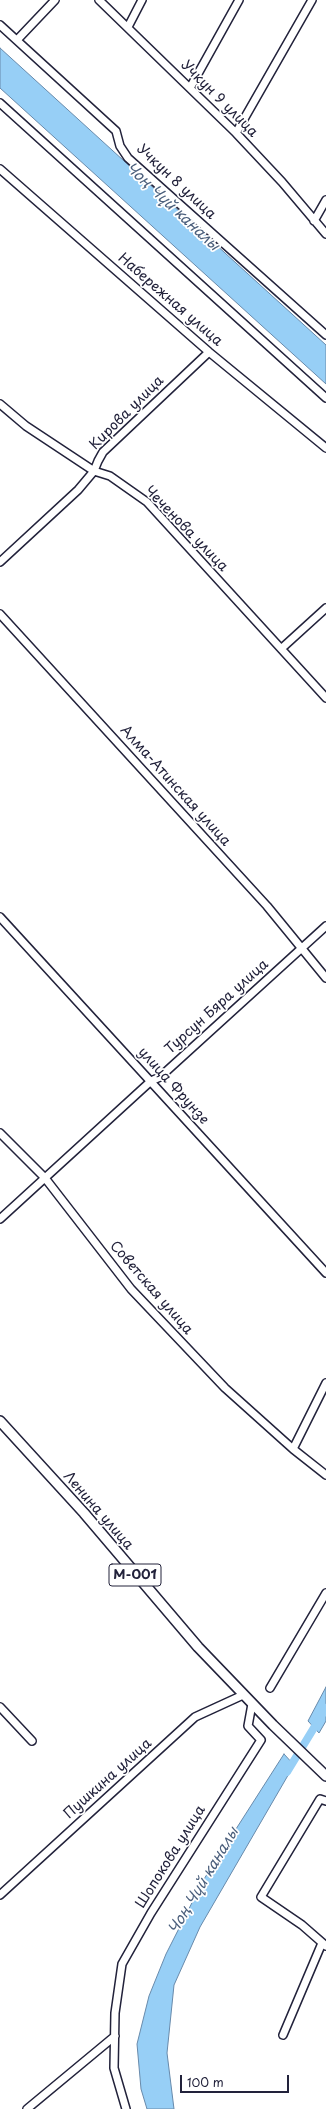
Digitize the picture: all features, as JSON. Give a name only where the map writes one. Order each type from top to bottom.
[{"type":"main road","name":"Ленина улица","points":[[0,1421],[84,1514],[198,1647],[243,1695],[324,1774]]},
{"type":"street","points":[[17,40],[54,0]]},
{"type":"street","name":"Учкун 9 улица","points":[[99,0],[236,133],[282,182],[326,234]]},
{"type":"street","points":[[128,27],[142,0]]},
{"type":"street","points":[[190,88],[239,0]]},
{"type":"street","points":[[236,133],[312,0]]},
{"type":"street","name":"Учкун 8 улица","points":[[0,25],[116,131],[120,146],[128,158],[326,335]]},
{"type":"street","points":[[0,103],[326,398]]},
{"type":"street","name":"Набережная улица","points":[[0,169],[209,352],[326,448]]},
{"type":"street","points":[[314,221],[326,200]]},
{"type":"street","name":"Кирова улица","points":[[0,562],[78,490],[94,472],[103,452],[209,352]]},
{"type":"street","name":"Чеченова улица","points":[[0,404],[26,426],[94,472],[110,476],[147,502],[282,648],[326,698]]},
{"type":"street","points":[[282,648],[326,608]]},
{"type":"street","name":"Алма-Атинская улица","points":[[0,614],[267,906],[326,978]]},
{"type":"street","name":"улица Фрунзе","points":[[0,917],[326,1273]]},
{"type":"street","name":"Турсун Бяра улица","points":[[0,1219],[151,1081],[160,1077],[326,926]]},
{"type":"street","name":"Советская улица","points":[[0,1133],[45,1178],[131,1289],[225,1388],[293,1449]]},
{"type":"street","points":[[326,1383],[293,1449],[326,1475]]},
{"type":"street","points":[[270,1688],[326,1593]]},
{"type":"street","name":"Пушкина улица","points":[[0,1895],[195,1717],[243,1695]]},
{"type":"street","name":"Шопокова улица","points":[[126,2109],[114,2068],[115,2013],[122,1964],[150,1913],[261,1740],[248,1726],[252,1704]]},
{"type":"street","points":[[0,1707],[32,1741]]},
{"type":"street","points":[[283,2035],[324,1944],[302,1925],[261,1897],[320,1799],[326,1802]]},
{"type":"street","points":[[27,2109],[115,2036]]},
{"type":"water","points":[[0,48],[326,345],[326,384],[0,88]]},
{"type":"water","points":[[326,1687],[326,1721],[319,1733],[308,1721]]},
{"type":"water","points":[[284,1754],[294,1765],[200,1927],[174,1985],[167,2053],[174,2109],[147,2109],[141,2089],[137,2044],[149,1996],[166,1954],[204,1879]]},
{"type":"waterway","name":"Чоң Чүй каналы","points":[[287,1772],[326,1708]]}]
